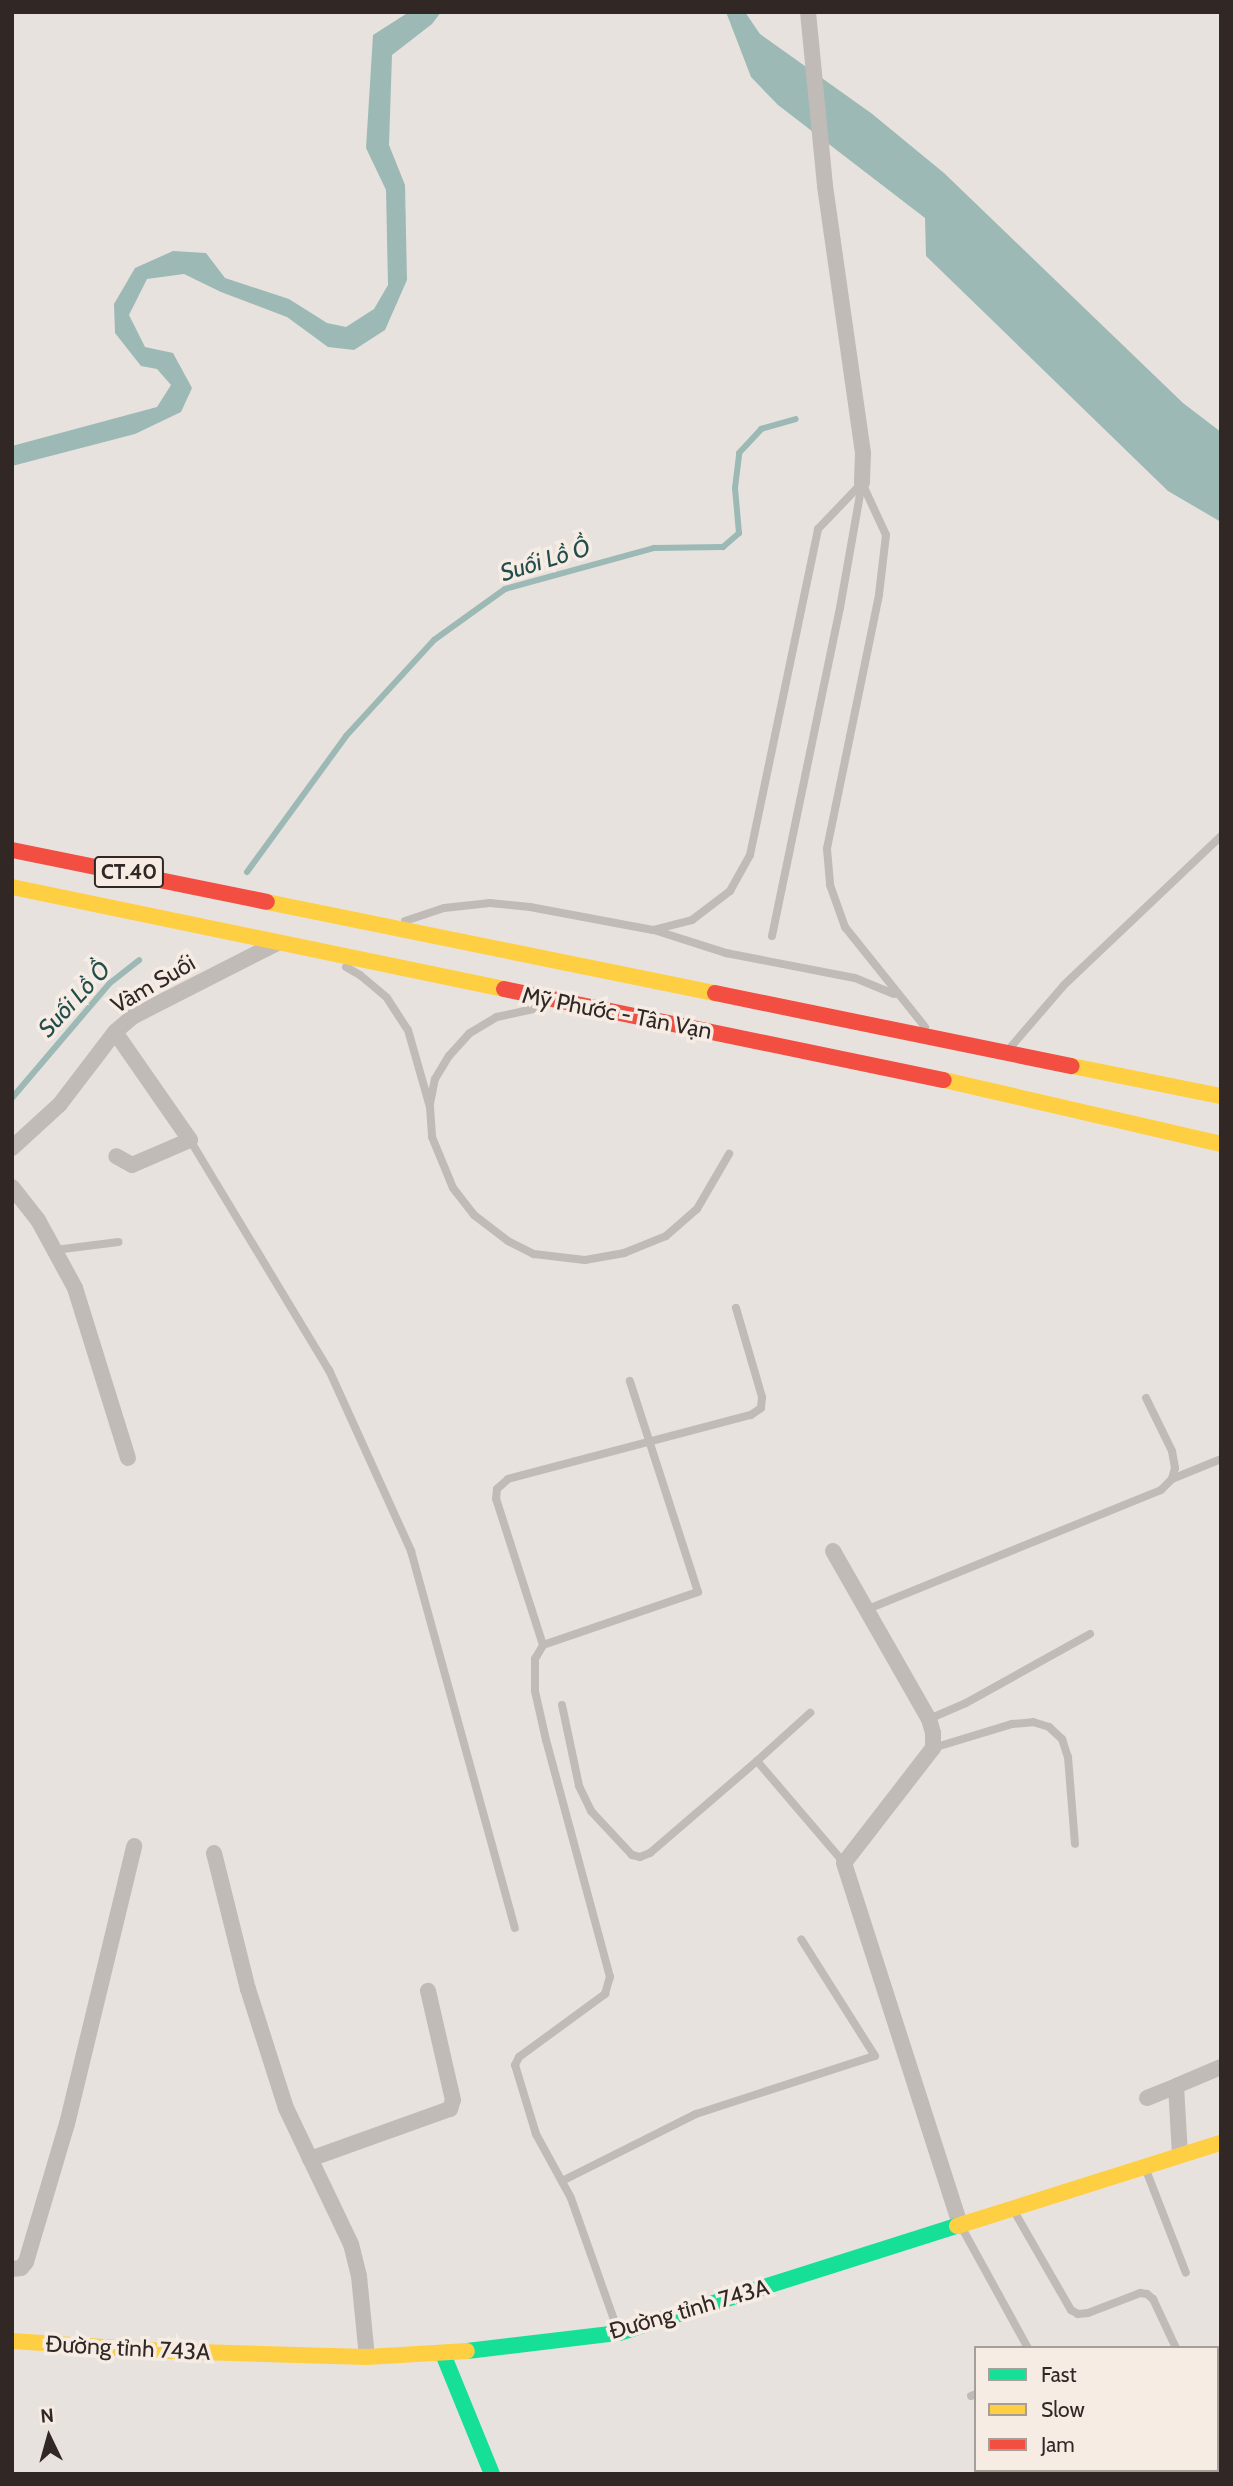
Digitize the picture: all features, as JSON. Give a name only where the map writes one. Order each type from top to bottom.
[{"type":"main road","name":"Mỹ Phước - Tân Vạn","points":[[12,850],[1221,1096]]},
{"type":"main road","name":"Mỹ Phước - Tân Vạn","points":[[12,887],[318,953],[957,1083],[1221,1144]]},
{"type":"main road","name":"Đường tỉnh 743A","points":[[12,2341],[165,2351],[367,2357],[443,2354],[619,2333],[1221,2143]]},
{"type":"main road","points":[[443,2354],[492,2474]]},
{"type":"street","points":[[808,16],[825,186],[863,453],[862,483]]},
{"type":"street","name":"Vàm Suối","points":[[12,1147],[60,1104],[115,1032],[132,1017],[277,943]]},
{"type":"street","points":[[115,1032],[190,1140],[132,1166],[116,1156]]},
{"type":"street","points":[[12,1187],[38,1220],[75,1288],[128,1458]]},
{"type":"street","points":[[833,1551],[929,1719],[933,1748],[844,1863],[960,2225]]},
{"type":"street","points":[[12,2269],[21,2268],[26,2262],[67,2124],[134,1846]]},
{"type":"street","points":[[214,1853],[248,1989],[286,2108],[351,2244],[359,2276],[367,2357]]},
{"type":"street","points":[[310,2159],[450,2109],[453,2100],[428,1991]]},
{"type":"street","points":[[1147,2098],[1221,2067]]},
{"type":"street","points":[[1176,2086],[1180,2155]]},
{"type":"lane","points":[[653,930],[692,920],[730,891],[750,855],[818,529],[862,483]]},
{"type":"lane","points":[[772,936],[840,608],[862,483]]},
{"type":"lane","points":[[862,483],[886,535],[879,595],[827,849],[830,885],[845,927],[934,1037]]},
{"type":"lane","points":[[1007,1051],[1064,985],[1221,836]]},
{"type":"lane","points":[[386,927],[443,908],[490,903],[530,907],[653,930],[726,953],[855,978],[878,985],[900,997]]},
{"type":"lane","points":[[318,953],[360,975],[387,998],[408,1030],[430,1107],[432,1137],[453,1188],[474,1215],[508,1241],[534,1254],[585,1260],[624,1254],[666,1236],[697,1209],[729,1154]]},
{"type":"lane","points":[[430,1107],[435,1079],[449,1056],[470,1033],[497,1017],[564,1003]]},
{"type":"lane","points":[[190,1140],[329,1370],[411,1551],[515,1928]]},
{"type":"lane","points":[[55,1250],[119,1242]]},
{"type":"lane","points":[[543,1645],[496,1499],[497,1489],[508,1479],[751,1415],[761,1408],[762,1396],[736,1308]]},
{"type":"lane","points":[[619,2333],[571,2198],[536,2134],[515,2065],[519,2057],[605,1994],[610,1977],[535,1691],[535,1660],[543,1645],[698,1592],[630,1381]]},
{"type":"lane","points":[[1146,1398],[1172,1451],[1175,1468],[1172,1479]]},
{"type":"lane","points":[[868,1609],[1161,1490],[1172,1479],[1221,1458]]},
{"type":"lane","points":[[929,1719],[966,1703],[1090,1634]]},
{"type":"lane","points":[[562,1705],[579,1786],[590,1811],[632,1855],[640,1857],[650,1853],[810,1713]]},
{"type":"lane","points":[[933,1748],[1012,1724],[1033,1722],[1049,1727],[1062,1739],[1068,1757],[1075,1844]]},
{"type":"lane","points":[[757,1761],[844,1863]]},
{"type":"lane","points":[[562,2181],[696,2114],[875,2056],[801,1939]]},
{"type":"lane","points":[[1144,2167],[1186,2273]]},
{"type":"lane","points":[[1013,2208],[1071,2310],[1088,2314],[1140,2293],[1147,2294],[1153,2299],[1175,2346]]},
{"type":"lane","points":[[960,2225],[1027,2346]]},
{"type":"water","points":[[409,12],[441,12],[432,24],[392,55],[389,145],[405,185],[407,280],[385,330],[354,350],[328,347],[287,317],[221,292],[184,274],[147,279],[129,315],[145,347],[173,353],[192,388],[181,412],[135,434],[12,466],[12,446],[157,407],[171,385],[157,369],[141,366],[115,333],[114,304],[135,268],[173,251],[206,253],[225,278],[289,299],[327,323],[346,327],[374,309],[388,285],[386,190],[366,148],[373,35]]},
{"type":"water","points":[[726,12],[745,12],[760,34],[871,113],[944,173],[1183,403],[1221,432],[1221,522],[1168,491],[926,256],[925,218],[778,105],[751,77]]},
{"type":"waterway","name":"Suối Lồ Ồ","points":[[247,872],[346,736],[434,640],[505,589],[654,548],[723,547],[739,533],[735,488],[739,453],[761,429],[796,419]]},
{"type":"waterway","name":"Suối Lồ Ồ","points":[[12,1098],[110,983],[139,960]]},
{"type":"traffic: fast","points":[[467,2351],[619,2333],[957,2226]]},
{"type":"traffic: fast","points":[[443,2354],[492,2474]]},
{"type":"traffic: slow","points":[[12,887],[504,989]]},
{"type":"traffic: slow","points":[[267,902],[715,993]]},
{"type":"traffic: slow","points":[[1072,1066],[1221,1096]]},
{"type":"traffic: slow","points":[[944,1080],[1221,1144]]},
{"type":"traffic: slow","points":[[957,2226],[1221,2143]]},
{"type":"traffic: slow","points":[[12,2341],[165,2351],[367,2357],[467,2351]]},
{"type":"traffic: jam","points":[[12,850],[267,902]]},
{"type":"traffic: jam","points":[[504,989],[944,1080]]},
{"type":"traffic: jam","points":[[715,993],[1072,1066]]}]
